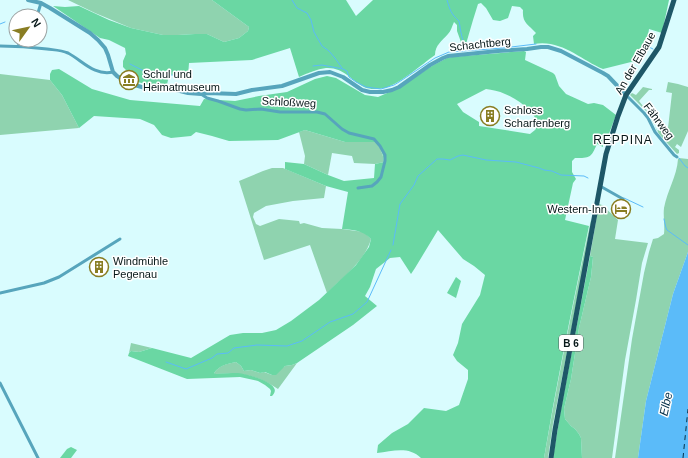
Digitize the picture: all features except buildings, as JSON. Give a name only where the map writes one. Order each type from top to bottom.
[{"type":"main road","name":"An der Elbaue","points":[[551,458],[606,154],[627,94],[658,47],[674,1]]},
{"type":"street","points":[[28,0],[41,3],[90,33],[105,48],[113,72],[100,72],[90,68],[62,51],[36,48]]},
{"type":"street","points":[[39,8],[41,3]]},
{"type":"street","name":"Schachtberg","points":[[113,72],[132,85],[145,88],[168,88],[188,93],[201,94],[236,94],[282,86],[319,73],[330,72],[344,77],[362,90],[370,92],[383,92],[399,87],[430,65],[448,56],[545,46],[561,50],[603,73],[627,94]]},
{"type":"street","name":"Schloßweg","points":[[201,94],[208,98],[246,110],[261,109],[280,112],[317,112],[325,114],[342,129],[349,133],[374,139],[385,155],[381,177],[372,186],[358,188]]},
{"type":"street","name":"Fährweg","points":[[627,94],[644,112],[657,135],[674,155],[677,156]]},
{"type":"street","points":[[600,186],[623,199]]},
{"type":"street","points":[[0,293],[44,283],[60,277],[120,239]]},
{"type":"street","points":[[0,382],[38,458]]},
{"type":"green space","points":[[68,0],[212,0],[249,27],[248,31],[239,38],[224,42],[207,34],[163,35],[131,28]]},
{"type":"green space","points":[[212,0],[346,0],[356,16],[373,0],[669,0],[662,33],[649,29],[646,50],[635,61],[603,69],[562,47],[544,43],[534,44],[533,36],[536,33],[523,18],[523,10],[520,7],[512,6],[508,18],[500,21],[493,20],[486,8],[481,3],[478,4],[466,44],[462,45],[457,31],[457,25],[454,22],[449,33],[438,46],[435,55],[391,86],[374,89],[364,87],[346,74],[332,68],[319,69],[299,77],[290,48],[252,60],[189,63],[188,76],[169,75],[167,85],[149,85],[134,81],[133,77],[123,67],[123,61],[126,54],[125,48],[109,40],[100,38],[53,6],[79,6],[109,20],[131,28],[163,35],[207,34],[224,42],[239,38],[248,31],[249,27]]},
{"type":"green space","points":[[524,51],[526,52],[525,60],[553,73],[559,86],[566,94],[588,104],[594,103],[603,105],[616,115],[607,139],[603,142],[603,147],[597,144],[591,155],[584,158],[575,158],[572,161],[572,172],[576,179],[573,183],[565,220],[589,226],[544,458],[421,458],[411,452],[400,450],[377,453],[378,445],[392,433],[408,424],[424,408],[446,411],[459,405],[468,379],[468,370],[457,361],[453,355],[458,343],[462,324],[480,295],[485,275],[463,259],[438,230],[411,274],[400,257],[390,258],[376,269],[370,287],[365,296],[377,306],[353,325],[297,363],[285,366],[276,375],[251,370],[244,371],[236,362],[221,367],[214,373],[238,373],[263,380],[272,385],[275,389],[272,396],[270,396],[270,389],[258,381],[240,377],[187,379],[128,356],[131,351],[139,352],[152,348],[191,358],[230,335],[262,333],[276,330],[291,321],[319,300],[356,265],[369,247],[371,239],[361,232],[342,229],[348,192],[326,186],[285,169],[285,162],[304,164],[344,181],[374,178],[375,164],[384,162],[383,156],[376,142],[345,142],[305,130],[278,140],[229,141],[196,132],[191,136],[171,138],[162,135],[154,125],[140,119],[94,116],[79,128],[62,95],[50,80],[52,70],[59,69],[92,89],[130,100],[200,106],[204,99],[235,101],[287,92],[315,79],[327,76],[336,78],[365,95],[378,97],[401,87],[430,67],[452,57]],"holes":[[[486,89],[503,93],[529,110],[536,119],[537,124],[535,130],[530,134],[479,126],[479,122],[463,112],[457,104]]]},
{"type":"green space","points":[[0,74],[50,80],[62,95],[79,128],[0,135]]},
{"type":"green space","points":[[668,82],[688,87],[688,131],[681,147],[677,144],[675,147],[679,150],[679,153],[677,154],[657,131],[665,127],[668,128],[672,93],[666,92]]},
{"type":"green space","points":[[643,87],[652,89],[649,90],[639,101],[651,116],[655,126],[647,112],[630,95],[632,93],[636,95]]},
{"type":"green space","points":[[305,130],[345,142],[376,142],[382,152],[384,162],[375,164],[354,163],[352,156],[332,153],[328,175],[304,164],[305,156],[299,132]]},
{"type":"green space","points":[[679,158],[688,159],[688,252],[673,294],[646,401],[638,458],[615,458],[632,339],[644,273],[653,239],[664,234],[664,208]]},
{"type":"green space","points":[[272,168],[283,168],[326,186],[324,198],[293,201],[266,206],[254,213],[253,217],[256,224],[260,226],[279,219],[299,221],[300,224],[304,223],[322,228],[364,232],[371,239],[359,262],[327,293],[310,245],[264,260],[239,181]]},
{"type":"green space","points":[[599,204],[618,220],[615,239],[648,243],[642,263],[625,360],[612,458],[582,458],[581,438],[575,429],[565,419],[564,409],[571,379],[579,328],[591,277],[593,257],[590,256]]},
{"type":"green space","points":[[591,220],[592,223],[553,424],[548,458],[544,458],[566,339]]},
{"type":"green space","points":[[590,256],[593,257],[591,277],[579,328],[571,379],[564,409],[565,419],[575,429],[581,438],[582,458],[553,458],[561,409]]},
{"type":"green space","points":[[456,277],[461,281],[456,298],[447,293]]},
{"type":"green space","points":[[131,343],[152,348],[139,352],[131,351],[129,353]]},
{"type":"green space","points":[[236,362],[244,371],[251,370],[272,375],[285,366],[297,363],[278,389],[263,380],[241,374],[214,373],[224,365]]},
{"type":"green space","points":[[71,447],[77,450],[71,458],[60,458],[67,449]]},
{"type":"water","name":"Elbe","points":[[688,252],[688,458],[638,458],[646,401],[673,294]]},
{"type":"waterway","points":[[292,0],[297,8],[307,13],[311,20],[314,32],[322,46],[329,51],[342,68]]},
{"type":"waterway","points":[[447,0],[451,12],[459,21],[463,39],[468,49]]},
{"type":"waterway","points":[[0,24],[5,22]]},
{"type":"waterway","points":[[313,66],[322,65],[343,69],[347,71],[349,77],[356,82],[366,87],[381,89],[394,85],[435,58],[449,52],[536,44]]},
{"type":"waterway","points":[[636,61],[645,48],[649,47],[653,49]]},
{"type":"waterway","points":[[130,64],[144,71],[158,75],[188,76]]},
{"type":"waterway","points":[[393,245],[400,204],[414,185],[418,176],[437,159],[450,160],[463,155],[486,160],[516,162],[552,171],[561,175],[584,176],[588,178]]},
{"type":"waterway","points":[[679,158],[688,168]]},
{"type":"waterway","points":[[624,198],[643,207]]},
{"type":"waterway","points":[[664,219],[667,230],[688,245]]},
{"type":"waterway","points":[[166,362],[186,369],[212,358],[217,354],[228,353],[234,348],[257,345],[287,346],[302,341],[330,322],[353,314],[367,302],[391,250]]},
{"type":"ferry route","points":[[683,458],[688,409]]},
{"type":"place","name":"Schul und Heimatmuseum","points":[[129,80]]},
{"type":"place","name":"Schloss Scharfenberg","points":[[490,116]]},
{"type":"place","name":"Western-Inn","points":[[621,209]]},
{"type":"place","name":"Windmühle Pegenau","points":[[99,267]]},
{"type":"district","name":"REPPINA","points":[[623,140]]}]
